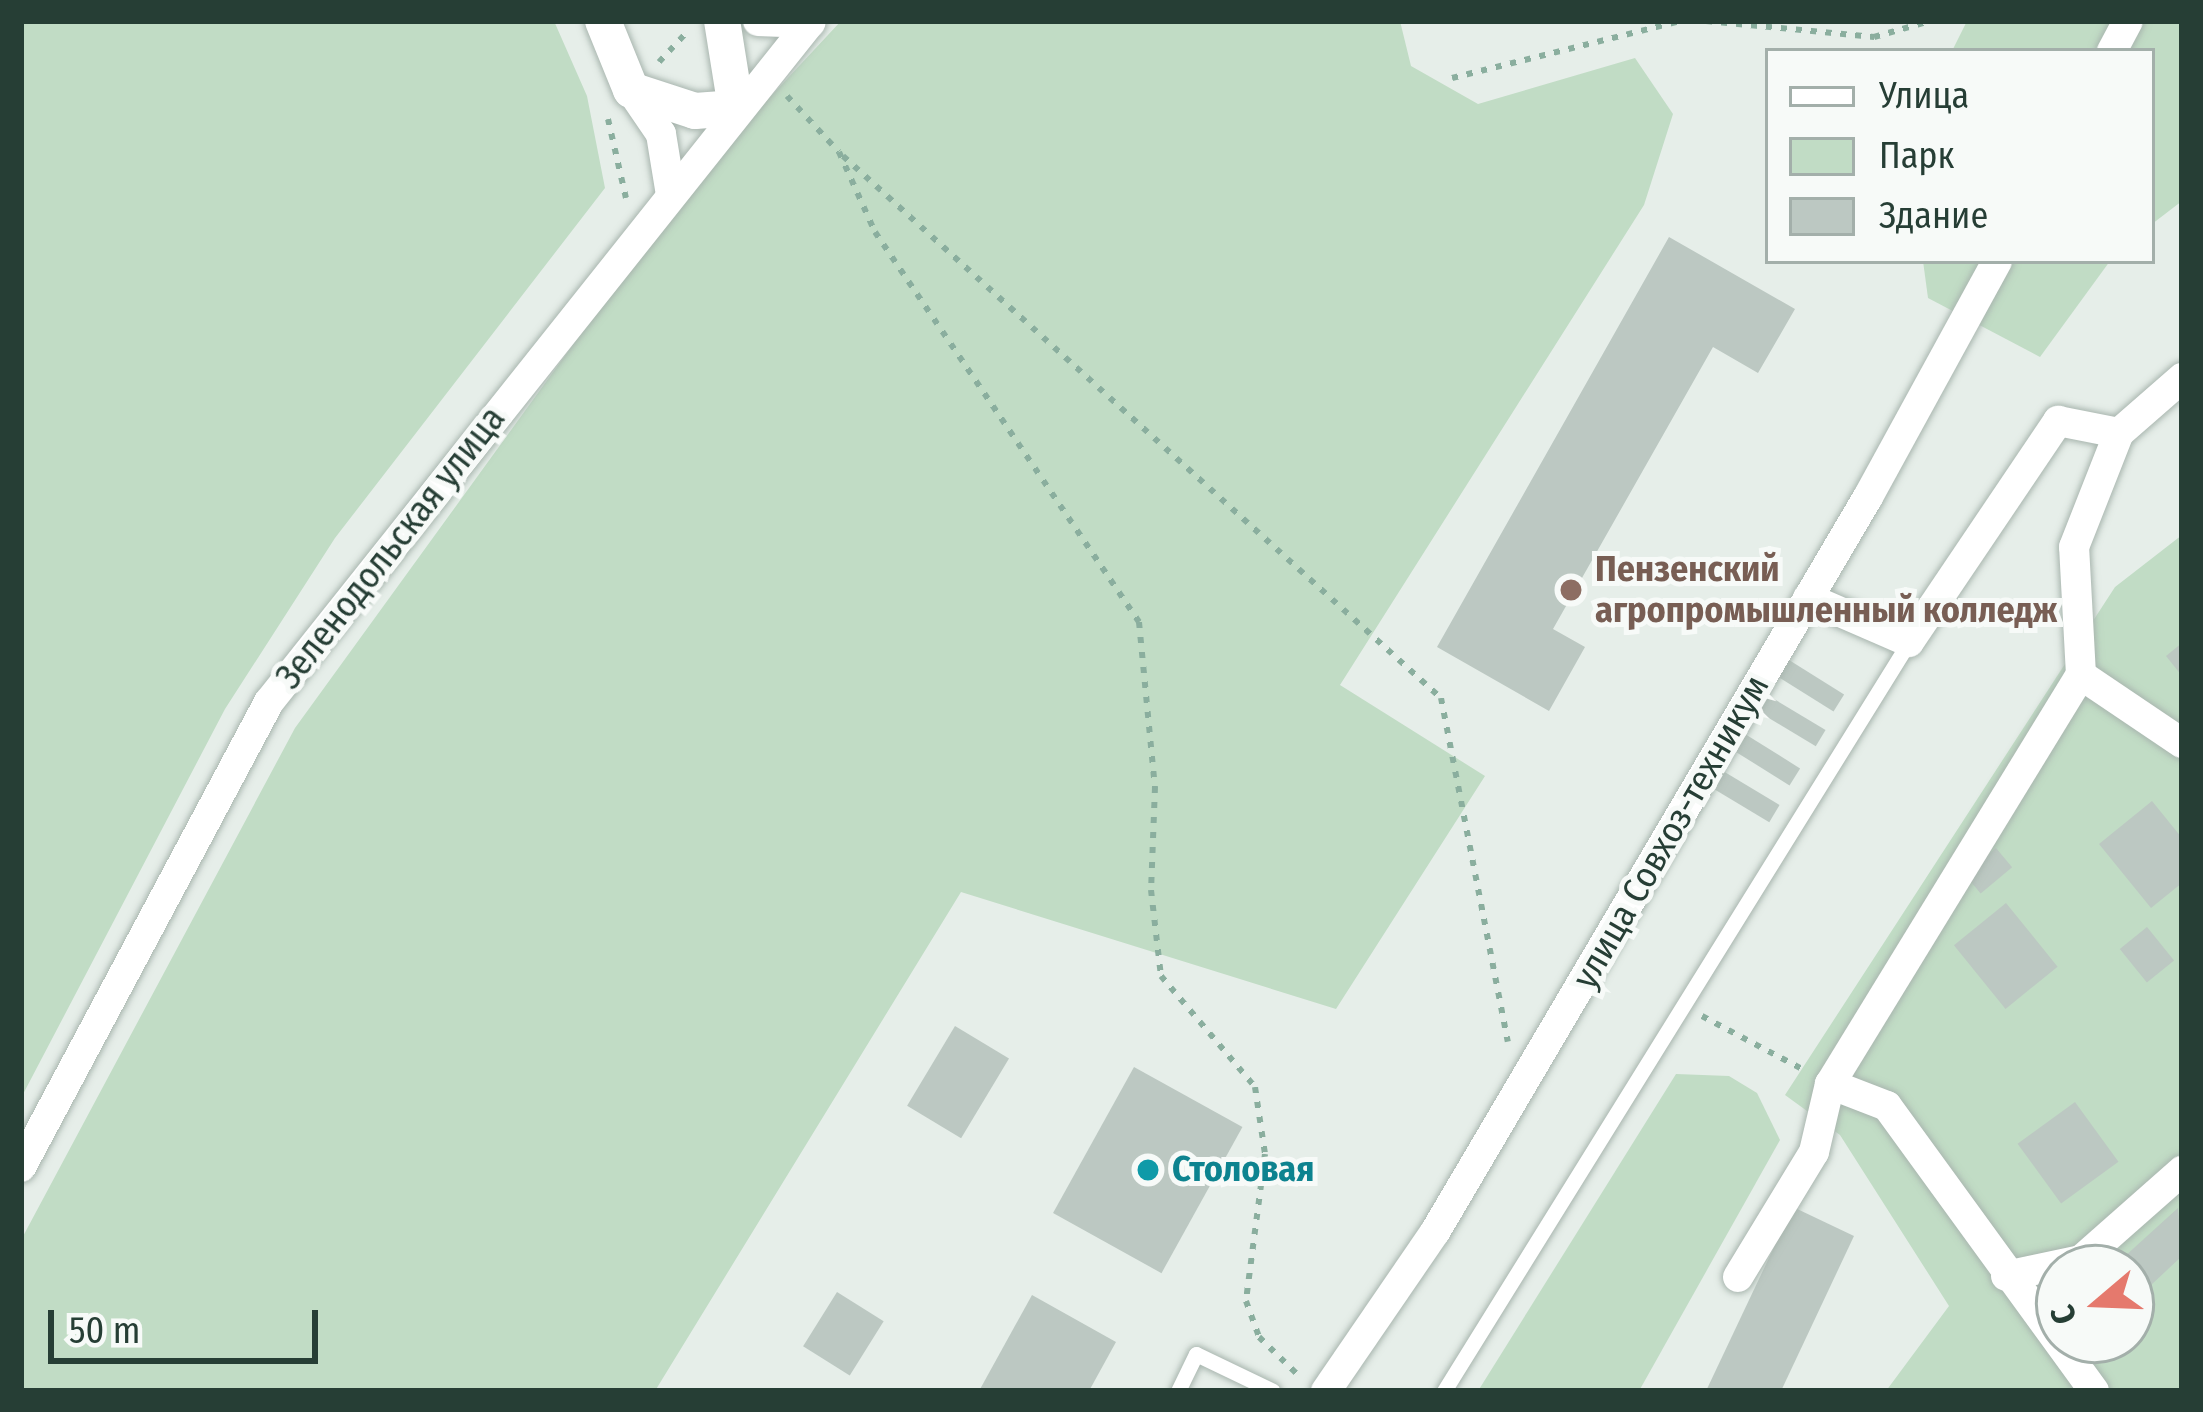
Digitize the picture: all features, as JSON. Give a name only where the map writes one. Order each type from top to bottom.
[{"type":"street","points":[[603,21],[642,79],[671,107],[736,108],[722,21]]},
{"type":"street","name":"Зеленодольская улица","points":[[758,21],[810,22]]},
{"type":"street","points":[[2114,48],[2128,21]]},
{"type":"street","name":"Зеленодольская улица","points":[[21,1167],[269,702],[761,75],[810,22]]},
{"type":"street","points":[[642,79],[666,147],[670,196]]},
{"type":"street","name":"улица Совхоз-техникум","points":[[1326,1391],[1435,1232],[1808,598],[1995,264]]},
{"type":"street","points":[[1738,1277],[1814,1152],[1830,1084],[2081,675],[2074,547],[2119,433],[2182,378]]},
{"type":"street","points":[[1808,598],[1909,642],[2058,421],[2119,433]]},
{"type":"street","points":[[2081,675],[2182,743]]},
{"type":"street","points":[[1830,1084],[1886,1106],[2094,1391]]},
{"type":"street","points":[[2006,1276],[2081,1260],[2182,1172]]},
{"type":"lane","points":[[1444,1391],[1909,642]]},
{"type":"lane","points":[[1178,1391],[1196,1354],[1273,1391]]},
{"type":"path","points":[[642,79],[698,21]]},
{"type":"path","points":[[1452,78],[1680,21]]},
{"type":"path","points":[[1706,21],[1874,37],[1930,21]]},
{"type":"path","points":[[761,75],[839,152],[1441,698],[1517,1093]]},
{"type":"path","points":[[839,152],[874,232],[1138,622],[1155,787],[1151,890],[1161,976],[1255,1087],[1265,1154],[1246,1301],[1259,1337],[1315,1391]]},
{"type":"path","points":[[1683,1005],[1786,1061]]},
{"type":"green space","points":[[21,21],[554,21],[587,96],[605,188],[335,538],[225,709],[21,1098]]},
{"type":"green space","points":[[841,21],[1400,21],[1411,66],[1478,104],[1635,58],[1673,114],[1644,205],[1340,685],[1485,776],[1336,1009],[961,892],[655,1391],[21,1391],[21,1240],[295,728],[691,182]]},
{"type":"green space","points":[[1967,21],[2182,21],[2182,201],[2155,222],[2155,48],[1954,48]]},
{"type":"green space","points":[[1923,264],[2108,264],[2040,357],[1928,298]]},
{"type":"green space","points":[[2182,535],[2182,1391],[1886,1391],[1949,1306],[1840,1135],[1785,1095],[2115,587]]},
{"type":"green space","points":[[1676,1074],[1729,1076],[1757,1093],[1780,1140],[1639,1391],[1478,1391]]},
{"type":"building","points":[[1669,237],[1795,309],[1758,373],[1713,347],[1553,629],[1585,647],[1549,711],[1437,647]]},
{"type":"building","points":[[2182,643],[2182,676],[2166,656]]},
{"type":"building","points":[[1789,660],[1844,694],[1834,711],[1778,677]]},
{"type":"building","points":[[1769,696],[1826,730],[1816,746],[1759,712]]},
{"type":"building","points":[[1745,734],[1800,768],[1790,785],[1734,751]]},
{"type":"building","points":[[1723,771],[1780,805],[1769,822],[1713,788]]},
{"type":"building","points":[[2152,801],[2182,838],[2182,883],[2151,908],[2099,844]]},
{"type":"building","points":[[1996,848],[2012,867],[1981,894],[1965,874]]},
{"type":"building","points":[[2006,903],[2058,967],[2006,1009],[1954,945]]},
{"type":"building","points":[[2147,927],[2174,960],[2147,982],[2120,949]]},
{"type":"building","points":[[955,1026],[1009,1058],[961,1138],[907,1106]]},
{"type":"building","name":"Столовая","points":[[1134,1067],[1242,1127],[1161,1273],[1053,1213]]},
{"type":"building","points":[[2075,1102],[2118,1162],[2061,1204],[2018,1144]]},
{"type":"building","points":[[1793,1207],[1854,1236],[1781,1391],[1706,1391]]},
{"type":"building","points":[[2178,1208],[2182,1256],[2155,1281],[2155,1244],[2138,1244]]},
{"type":"building","points":[[837,1292],[884,1321],[850,1375],[803,1346]]},
{"type":"building","points":[[1032,1295],[1116,1342],[1089,1391],[979,1391]]},
{"type":"place","name":"Пензенский агропромышленный колледж","points":[[1571,590]]},
{"type":"place","name":"Столовая","points":[[1148,1170]]}]
